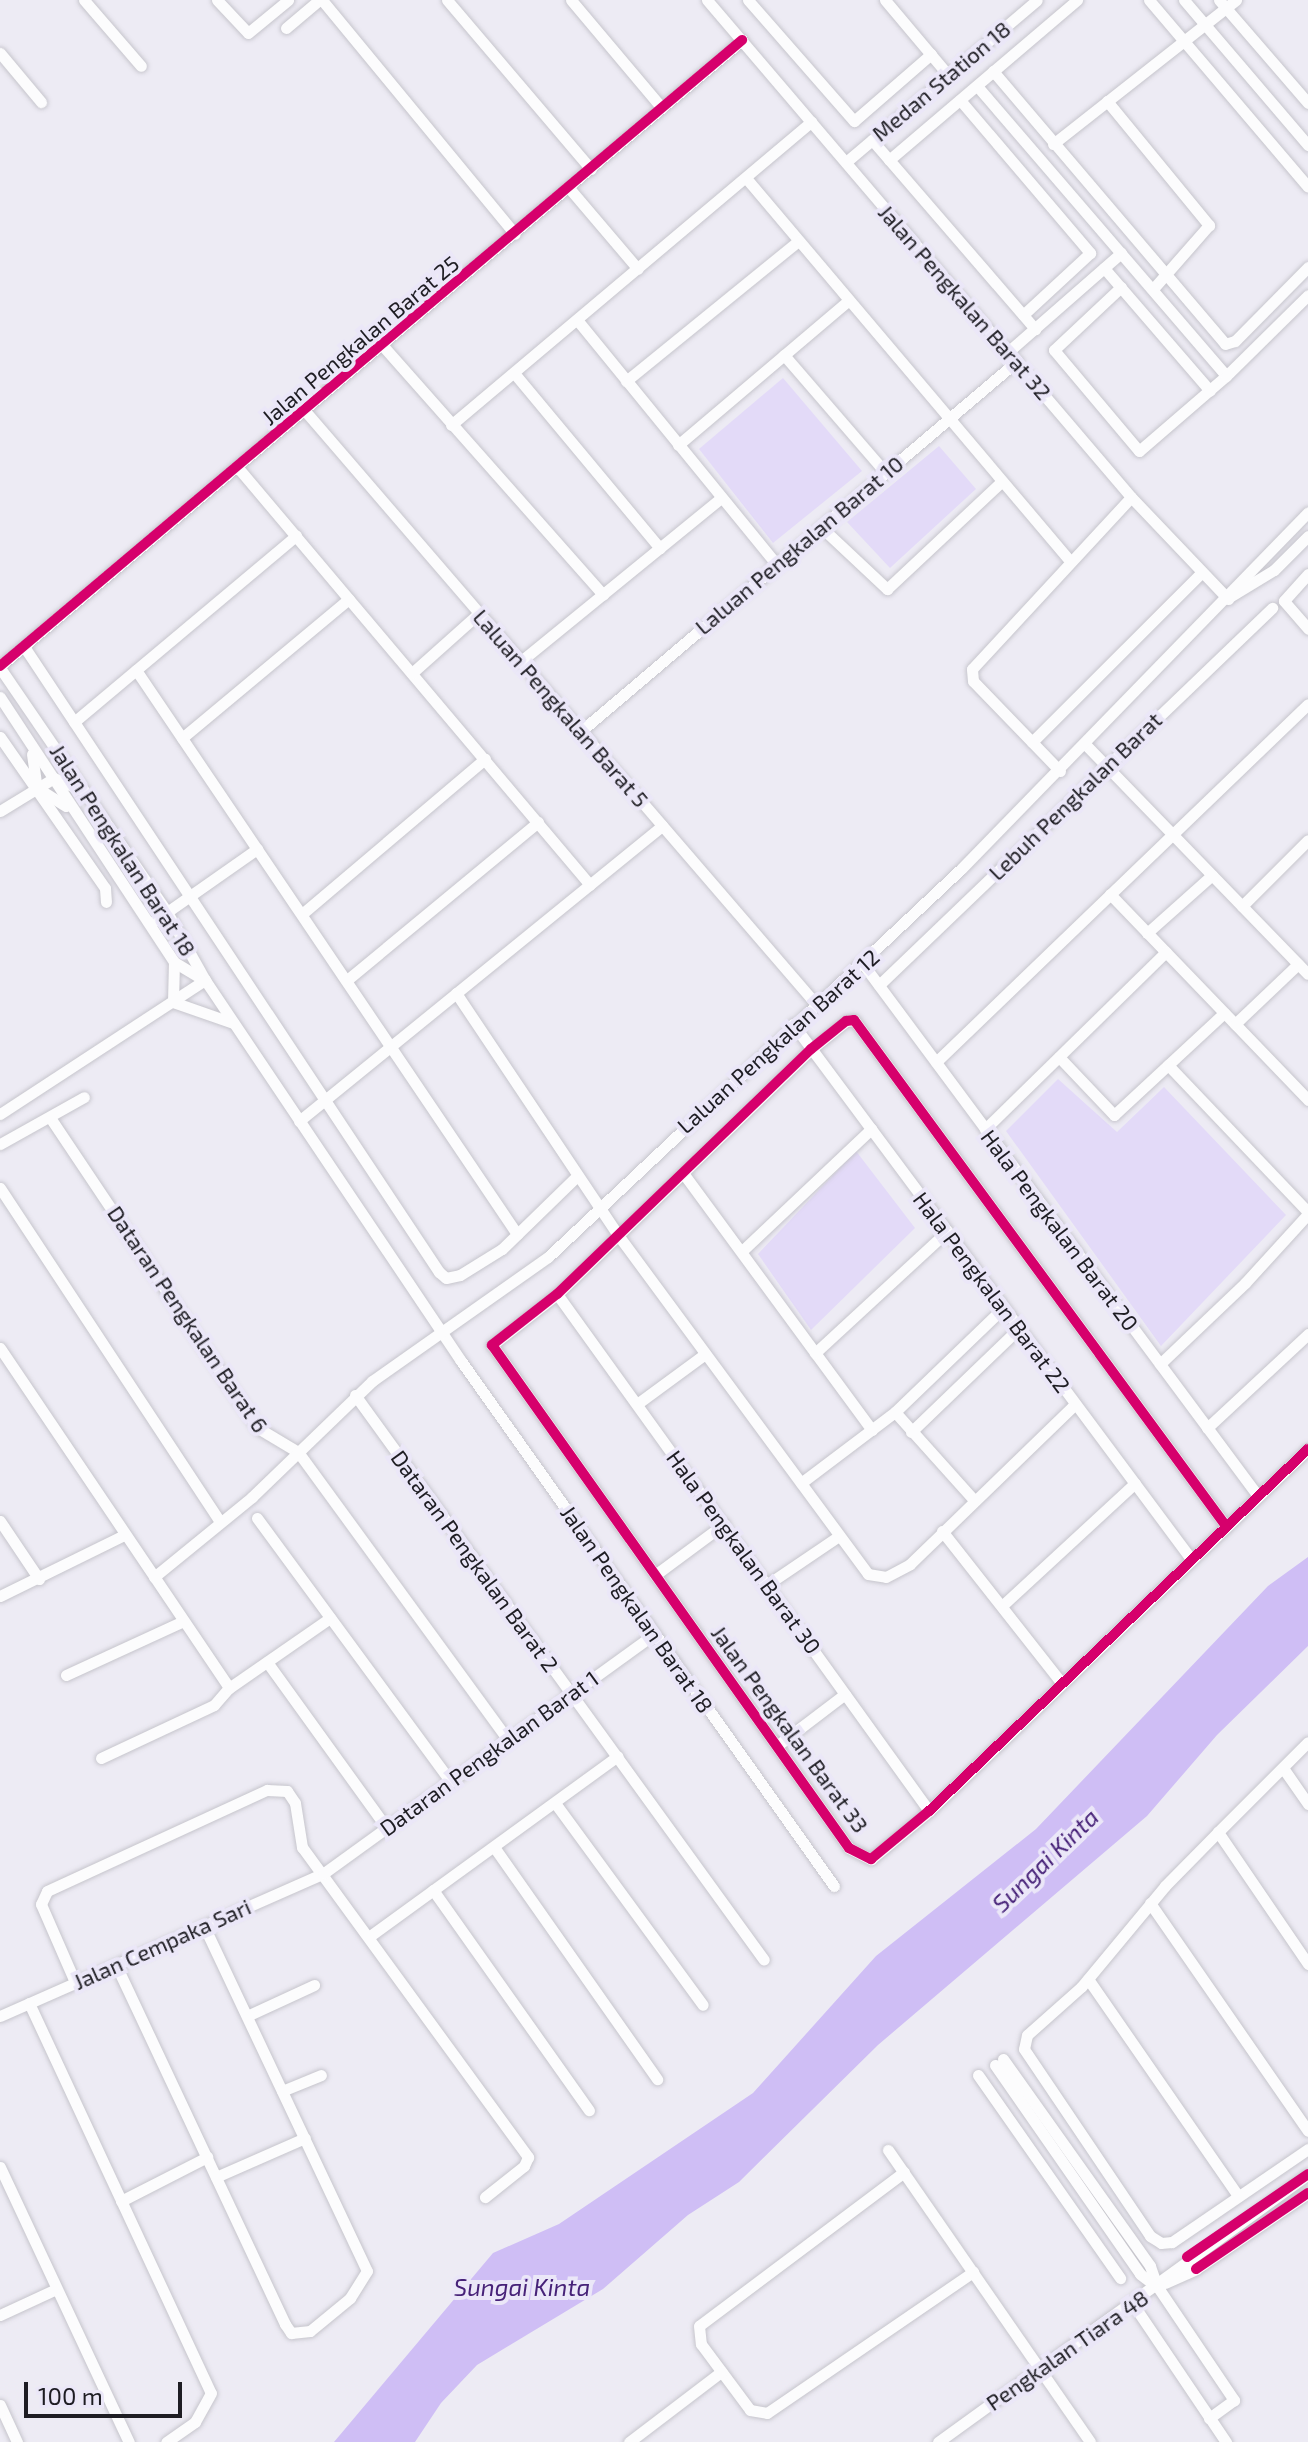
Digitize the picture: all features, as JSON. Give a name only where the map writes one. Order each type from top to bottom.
[{"type":"street","points":[[84,0],[141,66]]},
{"type":"street","points":[[217,0],[248,33],[288,0]]},
{"type":"street","points":[[286,28],[321,0],[515,234]]},
{"type":"street","points":[[447,0],[591,169]]},
{"type":"street","points":[[571,0],[662,108]]},
{"type":"street","name":"Jalan Pengkalan Barat 32","points":[[707,0],[1131,497],[1229,598]]},
{"type":"street","points":[[748,0],[854,121],[931,54]]},
{"type":"street","points":[[885,0],[949,76]]},
{"type":"street","name":"Medan Station 18","points":[[846,162],[1037,0]]},
{"type":"street","points":[[889,160],[1077,0]]},
{"type":"street","points":[[1149,0],[1308,187]]},
{"type":"street","points":[[1184,0],[1308,145]]},
{"type":"street","points":[[1053,144],[1182,39],[1204,25],[1222,4],[1236,0]]},
{"type":"street","points":[[1222,4],[1306,95]]},
{"type":"street","name":"Jalan Pengkalan Barat 25","points":[[0,667],[239,469],[742,40]]},
{"type":"street","points":[[0,53],[41,102]]},
{"type":"street","points":[[993,71],[1225,344],[1231,344],[1308,267]]},
{"type":"street","points":[[977,86],[1226,376]]},
{"type":"street","points":[[960,100],[1090,253],[1023,315]]},
{"type":"street","points":[[1107,101],[1208,219],[1207,230],[1153,289]]},
{"type":"street","points":[[451,425],[811,122]]},
{"type":"street","points":[[872,140],[1035,329]]},
{"type":"street","points":[[746,178],[1000,483],[1070,561]]},
{"type":"street","points":[[569,188],[638,269]]},
{"type":"street","points":[[626,381],[798,241]]},
{"type":"street","points":[[1009,351],[1121,253]]},
{"type":"street","points":[[1104,268],[1210,391]]},
{"type":"street","points":[[1121,287],[1054,350],[1123,436],[1139,451],[1210,391],[1308,295]]},
{"type":"street","points":[[678,445],[849,300]]},
{"type":"street","points":[[578,321],[776,564]]},
{"type":"street","points":[[383,346],[603,595]]},
{"type":"street","points":[[784,355],[885,472]]},
{"type":"street","name":"Laluan Pengkalan Barat 10","points":[[581,731],[1017,361]]},
{"type":"street","points":[[514,373],[660,548]]},
{"type":"street","name":"Laluan Pengkalan Barat 5","points":[[306,412],[816,1004]]},
{"type":"street","points":[[239,469],[590,885]]},
{"type":"street","points":[[821,527],[887,589],[1000,483]]},
{"type":"street","points":[[1060,771],[973,681],[972,669],[1060,579],[1070,561],[1131,497]]},
{"type":"street","points":[[521,661],[721,498]]},
{"type":"street","name":"Laluan Pengkalan Barat 12","points":[[154,1577],[298,1452],[355,1395],[441,1331],[516,1282],[599,1208],[793,1024],[863,964],[1060,771],[1229,598],[1242,577],[1308,512]]},
{"type":"street","points":[[74,722],[296,536]]},
{"type":"street","name":"Laluan Pengkalan Barat 12","points":[[1229,598],[1274,570],[1308,536]]},
{"type":"street","points":[[1032,742],[1202,572]]},
{"type":"street","points":[[1308,574],[1285,597],[1288,609],[1308,629]]},
{"type":"street","points":[[182,738],[349,599]]},
{"type":"street","name":"Lebuh Pengkalan Barat","points":[[879,985],[1272,608]]},
{"type":"street","points":[[412,673],[479,613]]},
{"type":"street","points":[[25,648],[439,1272],[446,1278],[460,1275],[517,1234],[577,1176]]},
{"type":"street","name":"Jalan Pengkalan Barat 18","points":[[0,667],[167,912],[205,980],[441,1331],[834,1886]]},
{"type":"street","points":[[136,670],[517,1234]]},
{"type":"street","name":"Jalan Pengkalan Barat 18","points":[[0,697],[174,962],[205,980]]},
{"type":"street","points":[[936,1062],[1308,704]]},
{"type":"street","points":[[23,732],[37,768],[36,789]]},
{"type":"street","points":[[47,734],[54,778]]},
{"type":"street","points":[[0,737],[105,888],[106,902]]},
{"type":"street","points":[[1085,744],[1308,974]]},
{"type":"street","points":[[302,914],[485,759]]},
{"type":"street","points":[[0,811],[54,778],[69,780],[92,802]]},
{"type":"street","points":[[36,789],[59,798],[83,823]]},
{"type":"street","points":[[347,980],[538,822]]},
{"type":"street","points":[[299,1121],[662,826]]},
{"type":"street","points":[[1242,906],[1308,840]]},
{"type":"street","points":[[150,924],[257,849]]},
{"type":"street","points":[[1147,933],[1212,875]]},
{"type":"street","points":[[1110,894],[1308,1100]]},
{"type":"street","points":[[985,1129],[1166,952]]},
{"type":"street","points":[[173,1002],[174,962]]},
{"type":"street","name":"Hala Pengkalan Barat 20","points":[[863,964],[1258,1496]]},
{"type":"street","points":[[1235,1024],[1298,964]]},
{"type":"street","points":[[0,1114],[205,980]]},
{"type":"street","points":[[456,993],[618,1235],[862,1569],[875,1577],[897,1572],[1075,1404]]},
{"type":"street","points":[[173,1002],[234,1023]]},
{"type":"street","points":[[1059,1057],[1114,1115],[1224,1013]]},
{"type":"street","points":[[557,1294],[811,1049],[846,1021],[854,1020],[1226,1526]]},
{"type":"street","name":"Hala Pengkalan Barat 22","points":[[793,1024],[1191,1559]]},
{"type":"street","points":[[1160,1364],[1245,1283],[1308,1213],[1168,1065]]},
{"type":"street","points":[[0,1144],[51,1119],[84,1097]]},
{"type":"street","name":"Dataran Pengkalan Barat 6","points":[[51,1119],[258,1428],[298,1452],[507,1739]]},
{"type":"street","points":[[742,1251],[871,1129]]},
{"type":"street","points":[[683,1173],[872,1430]]},
{"type":"street","points":[[0,1188],[220,1522]]},
{"type":"street","points":[[815,1353],[947,1231]]},
{"type":"street","name":"Jalan Pengkalan Barat 33","points":[[557,1294],[494,1338],[493,1350],[860,1857],[871,1859],[929,1811],[1060,1681],[1308,1449]]},
{"type":"street","name":"Hala Pengkalan Barat 30","points":[[557,1294],[929,1811]]},
{"type":"street","points":[[801,1483],[895,1412],[1004,1307]]},
{"type":"street","points":[[911,1432],[1019,1328]]},
{"type":"street","points":[[1207,1428],[1308,1334]]},
{"type":"street","points":[[0,1348],[181,1622],[229,1688]]},
{"type":"street","points":[[637,1404],[705,1354]]},
{"type":"street","name":"Dataran Pengkalan Barat 2","points":[[355,1395],[764,1960]]},
{"type":"street","points":[[895,1412],[974,1500]]},
{"type":"street","points":[[1004,1604],[1135,1483]]},
{"type":"street","points":[[257,1518],[450,1781]]},
{"type":"street","points":[[0,1521],[39,1579]]},
{"type":"street","points":[[655,1575],[724,1524]]},
{"type":"street","points":[[942,1531],[1004,1604],[1060,1681]]},
{"type":"street","points":[[0,1596],[124,1535]]},
{"type":"street","points":[[768,1584],[839,1536]]},
{"type":"street","points":[[101,1758],[214,1705],[229,1688],[330,1618]]},
{"type":"street","points":[[66,1675],[181,1622]]},
{"type":"street","name":"Dataran Pengkalan Barat 1","points":[[324,1873],[654,1634]]},
{"type":"street","points":[[267,1662],[386,1827]]},
{"type":"street","points":[[778,1745],[845,1694]]},
{"type":"street","points":[[1308,1742],[1150,1903],[1088,1979],[1053,2016],[1027,2035],[1024,2049],[1150,2236],[1172,2242],[1308,2149]]},
{"type":"street","points":[[370,1936],[618,1756]]},
{"type":"street","points":[[1283,1768],[1308,1804]]},
{"type":"street","points":[[75,1982],[41,1896],[267,1790],[287,1791],[295,1803],[302,1847],[370,1936],[528,2157],[524,2166],[485,2197]]},
{"type":"street","points":[[555,1803],[703,2005]]},
{"type":"street","points":[[1218,1832],[1308,1964]]},
{"type":"street","points":[[494,1847],[657,2079]]},
{"type":"street","name":"Jalan Cempaka Sari","points":[[0,2016],[324,1873]]},
{"type":"street","points":[[433,1890],[589,2110]]},
{"type":"street","points":[[1150,1903],[1308,2131]]},
{"type":"street","points":[[116,1965],[291,2333],[303,2334],[329,2318],[364,2283],[367,2271],[204,1926]]},
{"type":"street","points":[[1088,1979],[1238,2196]]},
{"type":"street","points":[[247,2016],[314,1985]]},
{"type":"street","points":[[29,2003],[211,2393],[195,2422],[166,2442]]},
{"type":"street","points":[[999,2062],[1067,2158],[1140,2274],[1157,2286],[1234,2400],[1209,2418]]},
{"type":"street","points":[[282,2091],[321,2075]]},
{"type":"street","points":[[978,2075],[1120,2278]]},
{"type":"street","points":[[216,2177],[305,2138]]},
{"type":"street","points":[[888,2150],[1090,2442]]},
{"type":"street","points":[[121,2201],[207,2157]]},
{"type":"street","points":[[1046,2173],[1067,2158]]},
{"type":"street","points":[[0,2167],[129,2442]]},
{"type":"street","points":[[904,2172],[699,2326],[701,2344],[750,2410],[767,2413],[973,2272]]},
{"type":"street","points":[[1157,2286],[1187,2257],[1308,2174]]},
{"type":"street","points":[[1157,2286],[1196,2269],[1308,2193]]},
{"type":"street","name":"Pengkalan Tiara 48","points":[[938,2442],[1039,2367],[1157,2286]]},
{"type":"street","points":[[0,2315],[56,2289]]},
{"type":"street","points":[[1139,2313],[1226,2442]]},
{"type":"street","points":[[634,2440],[721,2372]]},
{"type":"street","points":[[0,2405],[17,2442]]},
{"type":"shaded area","points":[[783,378],[862,471],[773,543],[699,449]]},
{"type":"shaded area","points":[[939,446],[976,489],[890,568],[847,522]]},
{"type":"shaded area","points":[[1058,1079],[1117,1132],[1164,1087],[1286,1215],[1161,1346],[1006,1131]]},
{"type":"shaded area","points":[[856,1151],[915,1228],[811,1330],[758,1254]]},
{"type":"water","name":"Sungai Kinta","points":[[1308,1557],[1308,1646],[1217,1735],[1147,1816],[878,2045],[739,2182],[688,2215],[603,2289],[477,2365],[441,2403],[415,2442],[334,2442],[493,2253],[559,2224],[753,2093],[876,1956],[1036,1829],[1268,1586]]},
{"type":"cycle path","points":[[0,666],[742,40]]},
{"type":"cycle path","points":[[1226,1526],[854,1020],[846,1021],[811,1049],[557,1294],[492,1345],[849,1848],[871,1859],[929,1811],[1308,1449]]},
{"type":"cycle path","points":[[1187,2257],[1308,2174]]},
{"type":"cycle path","points":[[1196,2269],[1308,2193]]}]
